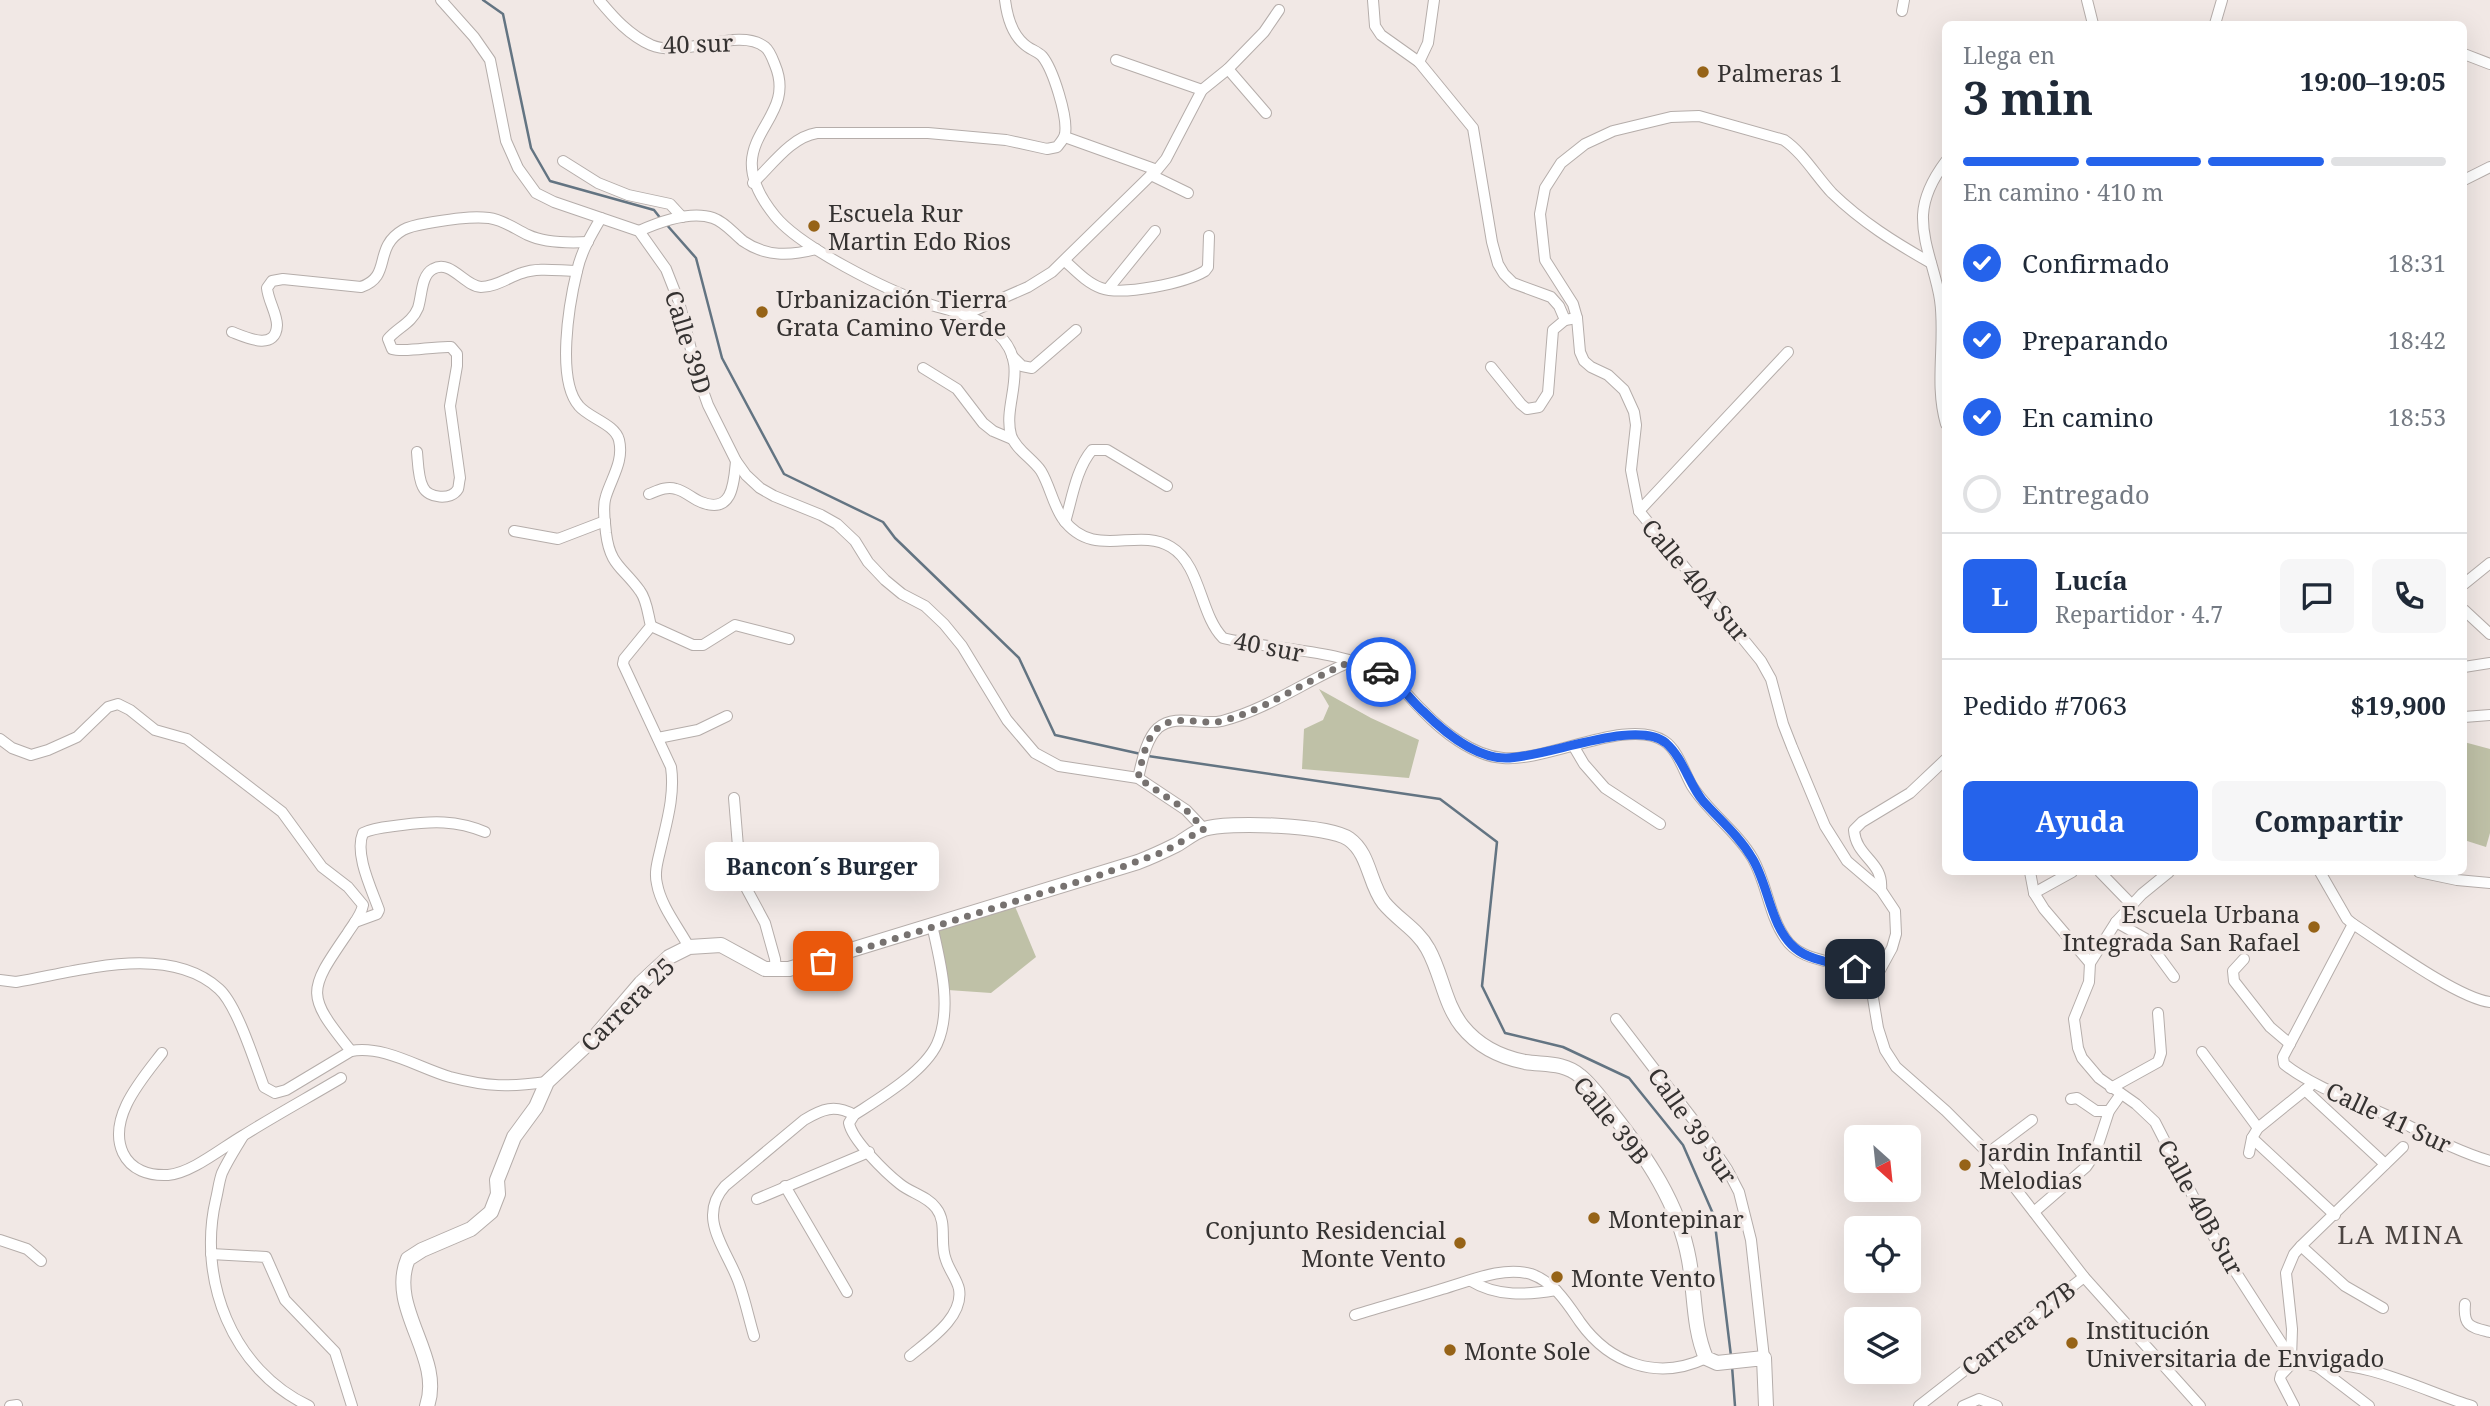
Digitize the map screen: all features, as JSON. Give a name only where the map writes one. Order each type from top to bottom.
[{"type":"street","points":[[441,0],[474,37],[490,60],[506,141],[518,168],[536,193],[554,202],[639,231],[653,224],[678,218],[711,216],[743,241],[762,251],[786,255],[816,248]]},
{"type":"street","name":"40 sur","points":[[599,0],[617,22],[653,46],[673,49],[737,40],[753,41],[767,48],[780,77],[782,89],[752,154],[753,183]]},
{"type":"street","points":[[1005,0],[1007,16],[1014,33],[1024,45],[1040,54],[1045,61],[1065,120],[1065,137],[1056,147],[1047,149],[1006,140],[928,132],[817,132],[797,139],[753,183],[776,217],[793,234],[904,295],[964,315],[996,332],[1012,356],[1015,374],[1009,426],[1012,439]]},
{"type":"street","points":[[1373,0],[1375,26],[1381,35],[1419,62],[1473,128],[1498,264],[1513,283],[1555,301],[1564,320]]},
{"type":"street","points":[[1419,62],[1428,43],[1434,0]]},
{"type":"street","points":[[2087,0],[2092,21]]},
{"type":"street","points":[[2216,21],[2222,0]]},
{"type":"street","points":[[964,315],[1028,287],[1065,261],[1166,159],[1202,90],[1228,69],[1264,32],[1279,10]]},
{"type":"street","points":[[2467,55],[2490,64]]},
{"type":"street","points":[[1116,60],[1202,90]]},
{"type":"street","points":[[1228,69],[1266,113]]},
{"type":"street","name":"Calle 40A Sur","points":[[1874,981],[1892,948],[1896,934],[1895,911],[1881,890],[1847,861],[1825,827],[1783,724],[1771,679],[1761,661],[1639,511],[1631,470],[1636,425],[1634,412],[1624,390],[1584,361],[1578,341],[1573,304],[1545,260],[1540,214],[1545,188],[1562,163],[1585,144],[1614,131],[1671,117],[1699,116],[1784,140],[1865,223],[1931,263]]},
{"type":"street","points":[[1065,137],[1154,172],[1188,193]]},
{"type":"street","points":[[563,161],[598,183],[628,195],[670,204],[678,218]]},
{"type":"street","points":[[1942,167],[1929,188],[1923,218],[1941,303],[1939,362],[1942,389]]},
{"type":"street","points":[[2467,178],[2490,167]]},
{"type":"street","points":[[232,332],[256,342],[267,341],[275,333],[277,324],[267,288],[272,281],[283,279],[361,287],[373,283],[379,274],[383,251],[391,239],[414,226],[455,218],[489,218],[512,225],[531,236],[551,241],[588,242]]},
{"type":"street","points":[[601,218],[577,271],[566,344],[567,381],[579,407],[614,431],[620,441],[618,468],[606,496],[605,521],[611,556],[642,593],[651,626]]},
{"type":"street","name":"Calle 39D","points":[[639,231],[666,269],[679,302],[708,405],[736,461],[760,488],[837,524],[855,541],[868,562],[885,580],[902,594],[925,606],[944,624],[962,646],[1007,720],[1035,753],[1047,762],[1066,768],[1138,778]]},
{"type":"street","points":[[1108,289],[1155,231]]},
{"type":"street","points":[[1065,261],[1089,282],[1108,289],[1134,289],[1200,274],[1208,267],[1209,236]]},
{"type":"street","points":[[416,452],[422,486],[429,494],[440,497],[452,495],[458,489],[460,478],[450,406],[457,354],[451,347],[432,346],[399,351],[392,349],[388,339],[412,318],[426,276],[432,269],[442,266],[451,269],[471,285],[483,287],[538,270],[577,271]]},
{"type":"street","points":[[1491,367],[1527,409],[1539,407],[1548,393],[1553,330],[1564,320],[1577,318]]},
{"type":"street","points":[[1012,356],[1022,366],[1032,368],[1076,330]]},
{"type":"street","points":[[1639,511],[1788,352]]},
{"type":"street","points":[[923,368],[957,388],[983,423],[993,431],[1012,439],[1041,472],[1065,522]]},
{"type":"street","points":[[1065,522],[1086,457],[1092,450],[1107,450],[1167,486]]},
{"type":"street","points":[[649,495],[664,488],[676,489],[702,503],[715,505],[726,500],[733,491],[736,461]]},
{"type":"street","points":[[514,531],[558,539],[605,521]]},
{"type":"street","name":"40 sur","points":[[1065,522],[1083,536],[1100,542],[1162,542],[1175,550],[1193,576],[1215,630],[1223,638],[1350,662],[1385,674],[1443,729],[1485,754],[1503,758],[1524,757],[1614,736],[1634,734],[1664,741],[1674,751],[1703,801],[1737,836],[1752,858],[1763,879],[1785,939],[1797,950],[1866,973],[1874,981]]},
{"type":"street","points":[[2467,582],[2490,563]]},
{"type":"street","points":[[2467,613],[2490,634]]},
{"type":"street","points":[[651,626],[693,645],[703,645],[735,625],[789,639]]},
{"type":"street","points":[[651,626],[623,664],[671,767],[673,781],[656,869],[657,885],[662,900],[690,947]]},
{"type":"street","points":[[734,798],[740,871],[765,923],[776,971],[823,961],[1138,862],[1163,852],[1204,829],[1186,810],[1138,778],[1150,738],[1159,728],[1172,721],[1216,722],[1240,716],[1350,662]]},
{"type":"street","points":[[2467,667],[2490,663]]},
{"type":"street","points":[[0,739],[12,748],[31,755],[48,750],[77,737],[108,707],[118,704],[155,730],[187,739],[282,812],[321,867],[357,896],[363,905],[355,922],[326,964],[317,989],[317,1000],[327,1021],[351,1051]]},
{"type":"street","points":[[2467,716],[2490,715]]},
{"type":"street","points":[[658,738],[698,730],[727,716]]},
{"type":"street","points":[[1574,747],[1584,764],[1605,788],[1660,824]]},
{"type":"street","points":[[1881,890],[1881,874],[1862,852],[1856,842],[1854,830],[1862,822],[1910,793],[1942,763]]},
{"type":"street","points":[[355,922],[377,914],[379,910],[367,879],[361,844],[363,833],[375,828],[442,821],[485,831]]},
{"type":"street","name":"Calle 39B","points":[[1204,829],[1219,826],[1301,827],[1333,832],[1349,839],[1360,850],[1385,905],[1415,931],[1428,948],[1450,1008],[1463,1027],[1494,1053],[1524,1062],[1568,1068],[1581,1077],[1629,1134],[1662,1184],[1673,1207],[1689,1257],[1699,1336],[1712,1361]]},
{"type":"street","points":[[2031,875],[2034,893],[2090,963],[2116,922],[2166,875]]},
{"type":"street","points":[[2034,893],[2067,875]]},
{"type":"street","points":[[2103,875],[2133,905]]},
{"type":"street","points":[[2322,875],[2347,919],[2353,924],[2447,984],[2490,1002]]},
{"type":"street","points":[[2433,875],[2457,880],[2489,879]]},
{"type":"street","points":[[2116,922],[2146,939],[2174,977]]},
{"type":"street","points":[[2244,960],[2233,971],[2234,981],[2270,1027],[2291,1044],[2353,924]]},
{"type":"street","points":[[911,1356],[956,1310],[959,1292],[943,1254],[942,1217],[927,1200],[900,1185],[850,1130],[849,1123],[854,1115],[923,1064],[937,1045],[942,1025],[942,968],[932,925]]},
{"type":"street","name":"Carrera 25","points":[[427,1406],[432,1382],[410,1319],[405,1289],[405,1266],[414,1254],[471,1229],[491,1212],[496,1204],[497,1180],[504,1159],[514,1137],[543,1095],[547,1082],[593,1039],[669,957],[690,947],[721,945],[757,965],[776,971]]},
{"type":"street","name":"Calle 40B Sur","points":[[2090,963],[2089,982],[2074,1019],[2078,1048],[2089,1067],[2155,1122],[2217,1243],[2293,1359]]},
{"type":"street","points":[[0,980],[16,982],[128,964],[178,966],[220,990],[243,1034],[264,1087],[275,1093],[306,1080],[351,1051],[369,1050],[447,1076],[495,1087],[547,1082]]},
{"type":"street","points":[[1874,981],[1873,998],[1878,1028],[1885,1051],[1896,1067],[1988,1153],[2084,1276],[2200,1406]]},
{"type":"street","points":[[2111,1087],[2158,1062],[2161,1053],[2158,1013]]},
{"type":"street","name":"Calle 39 Sur","points":[[1616,1019],[1698,1126],[1727,1168],[1739,1192],[1751,1240],[1764,1359],[1766,1406]]},
{"type":"street","name":"Calle 41 Sur","points":[[2291,1044],[2283,1061],[2310,1086],[2490,1161]]},
{"type":"street","points":[[2202,1052],[2255,1133],[2335,1215]]},
{"type":"street","points":[[162,1053],[139,1083],[125,1109],[118,1137],[132,1168],[159,1174],[172,1174],[207,1158],[341,1078]]},
{"type":"street","points":[[2249,1153],[2255,1133],[2310,1086],[2385,1164]]},
{"type":"street","points":[[2034,1212],[2086,1167],[2095,1154],[2109,1111],[2121,1094]]},
{"type":"street","points":[[2071,1099],[2081,1100],[2096,1111],[2109,1111]]},
{"type":"street","points":[[754,1336],[740,1285],[714,1224],[715,1197],[788,1132],[817,1112],[836,1108],[854,1115]]},
{"type":"street","points":[[1988,1153],[2032,1120]]},
{"type":"street","points":[[243,1135],[222,1174],[211,1217],[209,1234],[219,1302],[249,1361],[292,1398],[309,1406]]},
{"type":"street","points":[[2294,1406],[2280,1379],[2293,1359],[2286,1273],[2294,1254],[2301,1246],[2403,1147]]},
{"type":"street","points":[[757,1199],[869,1152]]},
{"type":"street","points":[[207,1158],[222,1174]]},
{"type":"street","points":[[785,1186],[847,1292]]},
{"type":"street","points":[[0,1240],[27,1249],[41,1261]]},
{"type":"street","points":[[2301,1246],[2345,1286],[2384,1308]]},
{"type":"street","points":[[211,1254],[266,1256],[285,1300],[335,1352],[352,1406]]},
{"type":"street","points":[[1355,1315],[1485,1275],[1516,1272],[1542,1279],[1556,1290],[1593,1338],[1606,1350],[1640,1367],[1663,1369],[1712,1361],[1764,1359]]},
{"type":"street","name":"Carrera 27B","points":[[1919,1406],[2084,1276]]},
{"type":"street","points":[[1471,1281],[1484,1289],[1499,1292],[1526,1294],[1556,1290]]},
{"type":"street","points":[[2465,1304],[2466,1321],[2472,1327],[2490,1332]]},
{"type":"street","points":[[2293,1359],[2318,1367],[2369,1406]]},
{"type":"street","points":[[2318,1367],[2333,1364],[2357,1367],[2457,1404],[2472,1406]]},
{"type":"street","points":[[2354,1394],[2354,1406]]},
{"type":"street","points":[[1966,1404],[1979,1399],[1997,1406]]},
{"type":"green space","points":[[1319,689],[1371,718],[1419,740],[1409,778],[1302,769],[1304,729],[1323,720],[1329,706]]},
{"type":"green space","points":[[2467,743],[2490,749],[2490,833],[2486,847],[2467,841]]},
{"type":"green space","points":[[1014,904],[1036,957],[991,993],[948,990],[938,928]]},
{"type":"waterway","points":[[483,0],[503,14],[531,148],[550,181],[654,210],[661,219]]},
{"type":"waterway","points":[[666,224],[696,258],[722,358],[784,474],[883,522],[895,538],[1019,658],[1055,735],[1141,754]]},
{"type":"waterway","points":[[1148,756],[1440,799],[1497,842],[1482,986],[1505,1033],[1563,1047],[1629,1078],[1683,1145],[1714,1216],[1731,1356]]},
{"type":"waterway","points":[[1732,1366],[1735,1406]]},
{"type":"way so far","points":[[823,961],[1097,876],[1163,852],[1204,829],[1186,810],[1138,778],[1150,738],[1159,728],[1172,721],[1216,722],[1240,716],[1350,662],[1381,672]]},
{"type":"place","name":"Palmeras 1","points":[[1703,72]]},
{"type":"place","name":"Escuela Rur Martin Edo Rios","points":[[814,226]]},
{"type":"place","name":"Urbanización Tierra Grata Camino Verde","points":[[762,312]]},
{"type":"place","name":"Escuela Urbana Integrada San Rafael","points":[[2314,927]]},
{"type":"place","name":"Bancon´s Burger","points":[[823,961]]},
{"type":"place","name":"Jardin Infantil Melodias","points":[[1965,1165]]},
{"type":"place","name":"Montepinar","points":[[1594,1218]]},
{"type":"place","name":"Conjunto Residencial Monte Vento","points":[[1460,1243]]},
{"type":"place","name":"Monte Vento","points":[[1557,1277]]},
{"type":"place","name":"Institución Universitaria de Envigado","points":[[2072,1343]]},
{"type":"place","name":"Monte Sole","points":[[1450,1350]]},
{"type":"district","name":"LA MINA","points":[[2401,1234]]},
{"type":"route","points":[[1381,672],[1401,687],[1443,729],[1485,754],[1503,758],[1524,757],[1614,736],[1634,734],[1664,741],[1674,751],[1703,801],[1737,836],[1752,858],[1763,879],[1785,939],[1797,950],[1813,957],[1855,969]]}]
